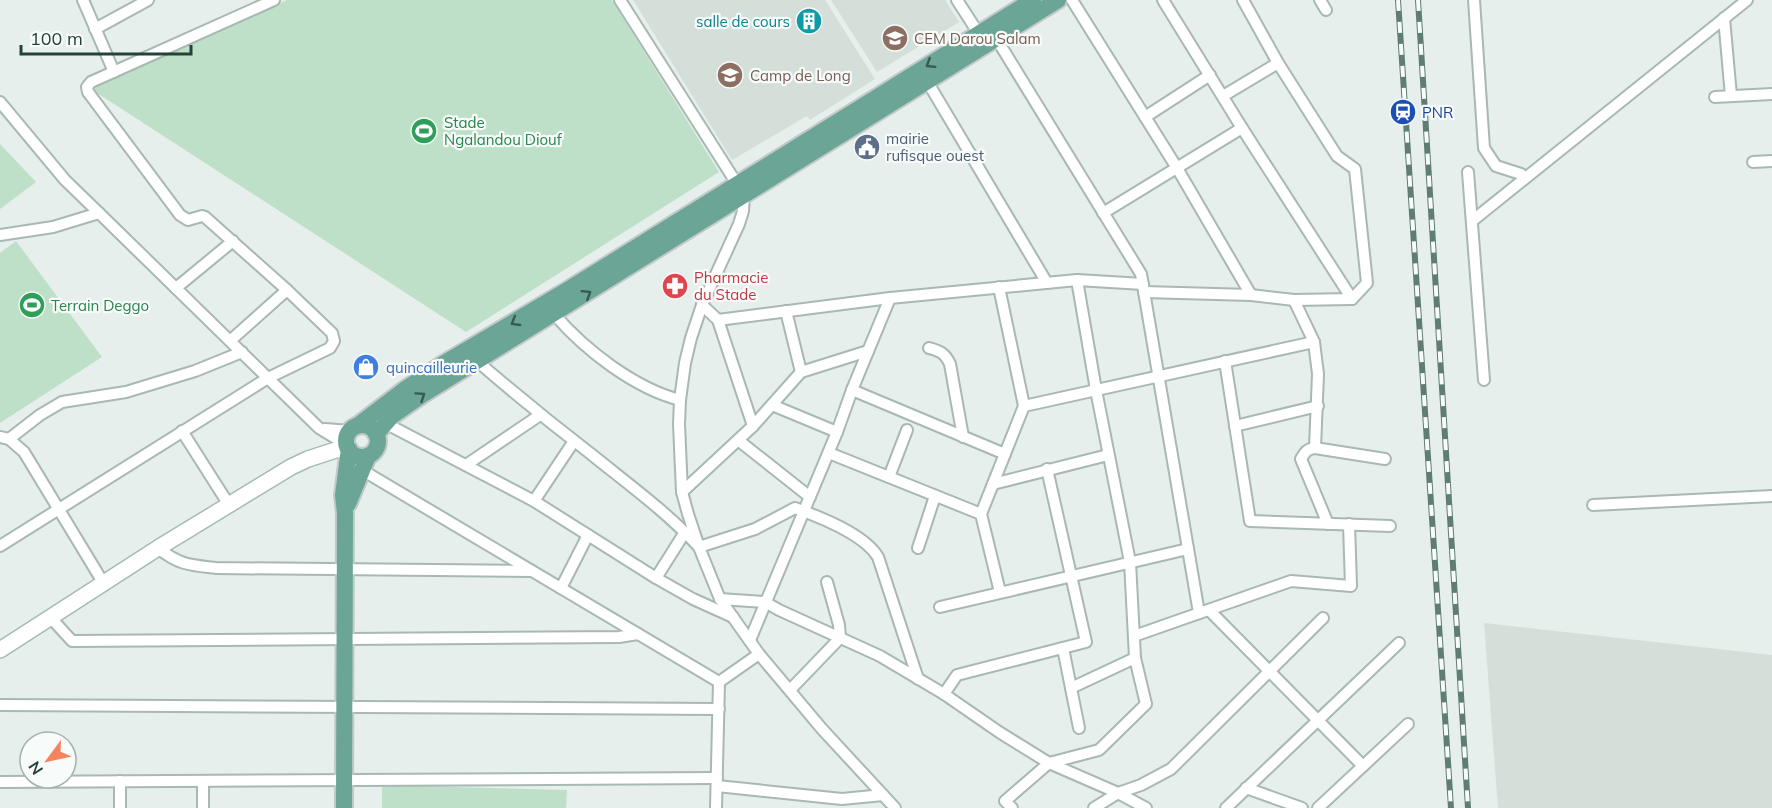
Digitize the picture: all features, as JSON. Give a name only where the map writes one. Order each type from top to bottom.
[{"type":"main road","points":[[345,513],[365,463],[376,449],[381,428],[422,395],[554,314],[1033,0]]},
{"type":"main road","points":[[350,440],[404,390],[443,364],[927,81],[1058,0]]},
{"type":"main road","points":[[344,808],[344,477],[350,440],[362,425],[381,428]]},
{"type":"main road","points":[[350,440],[358,456],[365,463]]},
{"type":"street","points":[[83,0],[114,72]]},
{"type":"street","points":[[95,29],[148,0]]},
{"type":"street","points":[[0,546],[268,378],[330,348],[334,341],[332,333],[205,217],[188,220],[180,215],[88,92],[87,87],[91,82],[274,0]]},
{"type":"street","points":[[620,0],[740,190],[743,211],[702,305],[689,346],[680,400],[682,492],[699,548],[720,598],[759,654],[822,729],[894,808]]},
{"type":"street","points":[[957,0],[979,34]]},
{"type":"street","points":[[1072,0],[1177,168],[1251,295]]},
{"type":"street","points":[[1163,0],[1352,299]]},
{"type":"street","points":[[718,320],[890,298],[1077,280],[1143,288],[1293,300],[1352,299],[1367,283],[1355,169],[1337,156],[1278,63],[1243,0]]},
{"type":"street","points":[[1474,0],[1484,148],[1496,166],[1521,174],[1525,178]]},
{"type":"street","points":[[1472,221],[1747,0]]},
{"type":"street","points":[[1724,18],[1731,96]]},
{"type":"street","points":[[996,38],[1141,274],[1188,549],[1204,611],[1270,671],[1363,766]]},
{"type":"street","points":[[1223,96],[1278,63]]},
{"type":"street","points":[[1145,117],[1210,75]]},
{"type":"street","points":[[927,81],[1047,283]]},
{"type":"street","points":[[1715,97],[1772,94]]},
{"type":"street","points":[[0,102],[65,180],[319,428],[333,431],[350,440]]},
{"type":"street","points":[[1103,213],[1242,128]]},
{"type":"street","points":[[1753,162],[1772,161]]},
{"type":"street","points":[[1468,172],[1484,380]]},
{"type":"street","points":[[0,235],[53,227],[99,213]]},
{"type":"street","points":[[176,288],[232,241]]},
{"type":"street","points":[[1012,808],[1005,801],[1049,763],[1099,750],[1146,704],[1135,658],[1130,562],[1077,280]]},
{"type":"street","points":[[999,287],[1024,406],[981,514],[1000,592]]},
{"type":"street","points":[[231,340],[287,290]]},
{"type":"street","points":[[750,640],[829,453],[890,298]]},
{"type":"street","points":[[1293,300],[1314,342],[1318,374],[1315,448]]},
{"type":"street","points":[[702,305],[718,320],[753,426]]},
{"type":"street","points":[[786,311],[801,372]]},
{"type":"street","points":[[554,314],[570,332],[618,369],[647,388],[680,400]]},
{"type":"street","points":[[1024,406],[1314,342]]},
{"type":"street","points":[[929,348],[941,351],[950,364],[963,437]]},
{"type":"street","points":[[682,492],[753,426],[801,372],[868,351]]},
{"type":"street","points":[[104,584],[24,452],[4,438],[62,402],[126,392],[195,371],[242,352]]},
{"type":"street","points":[[477,361],[540,415],[659,508],[699,548]]},
{"type":"street","points":[[1225,361],[1250,521],[1390,526]]},
{"type":"street","points":[[852,390],[1005,454]]},
{"type":"street","points":[[772,405],[837,432]]},
{"type":"street","points":[[1235,426],[1318,406]]},
{"type":"street","points":[[466,465],[540,415]]},
{"type":"street","points":[[381,428],[466,465],[534,501],[656,578],[693,599],[733,617]]},
{"type":"street","points":[[889,477],[907,430]]},
{"type":"street","points":[[182,431],[229,505]]},
{"type":"street","points":[[0,650],[158,548],[291,467],[350,440]]},
{"type":"street","points":[[738,440],[810,497]]},
{"type":"street","points":[[534,501],[574,441]]},
{"type":"street","points":[[1328,524],[1301,459],[1305,452],[1310,448],[1315,448],[1385,459]]},
{"type":"street","points":[[829,453],[981,514]]},
{"type":"street","points":[[993,484],[1108,454]]},
{"type":"street","points":[[365,463],[532,571],[719,682]]},
{"type":"street","points":[[944,694],[957,675],[1086,642],[1047,469]]},
{"type":"street","points":[[918,548],[935,496]]},
{"type":"street","points":[[1593,505],[1772,496]]},
{"type":"street","points":[[699,548],[755,530],[795,508],[858,536],[873,549],[878,558],[918,679]]},
{"type":"street","points":[[1134,636],[1291,581],[1351,586],[1349,525]]},
{"type":"street","points":[[656,578],[685,532]]},
{"type":"street","points":[[561,588],[588,535]]},
{"type":"street","points":[[158,548],[173,560],[189,565],[216,568],[532,571]]},
{"type":"street","points":[[939,607],[1188,549]]},
{"type":"street","points":[[790,690],[840,638],[839,625],[827,582]]},
{"type":"street","points":[[720,598],[765,602],[880,656],[944,694],[1049,763],[1118,793],[1146,808]]},
{"type":"street","points":[[51,618],[72,642],[619,638],[638,634]]},
{"type":"street","points":[[1094,808],[1118,793],[1141,785],[1171,769],[1323,618]]},
{"type":"street","points":[[1226,808],[1399,643]]},
{"type":"street","points":[[1063,648],[1079,728]]},
{"type":"street","points":[[719,682],[759,654]]},
{"type":"street","points":[[1071,688],[1135,658]]},
{"type":"street","points":[[716,808],[719,682]]},
{"type":"street","points":[[0,705],[719,709]]},
{"type":"street","points":[[1318,808],[1408,724]]},
{"type":"street","points":[[0,782],[344,780],[717,782],[842,799],[883,795]]},
{"type":"street","points":[[120,781],[120,808]]},
{"type":"street","points":[[203,781],[203,808]]},
{"type":"street","points":[[1246,788],[1302,808]]},
{"type":"shaded area","name":"Camp de Long","points":[[633,0],[825,0],[875,79],[810,120],[807,116],[732,160]]},
{"type":"shaded area","name":"CEM Darou Salam","points":[[831,0],[945,0],[959,22],[877,72]]},
{"type":"shaded area","points":[[1484,623],[1772,655],[1772,808],[1498,808]]},
{"type":"green space","name":"Stade Ngalandou Diouf","points":[[287,0],[612,0],[719,172],[466,332],[91,89]]},
{"type":"green space","points":[[0,144],[36,182],[0,209]]},
{"type":"green space","name":"Terrain Deggo","points":[[16,241],[102,357],[0,423],[0,253]]},
{"type":"green space","points":[[382,785],[567,790],[566,808],[382,808]]},
{"type":"railway","points":[[1398,0],[1451,808]]},
{"type":"railway","points":[[1418,0],[1468,808]]},
{"type":"place","name":"salle de cours","points":[[809,21]]},
{"type":"place","name":"CEM Darou Salam","points":[[895,38]]},
{"type":"place","name":"Camp de Long","points":[[730,75]]},
{"type":"place","name":"PNR","points":[[1403,112]]},
{"type":"place","name":"Stade Ngalandou Diouf","points":[[424,131]]},
{"type":"place","name":"mairie rufisque ouest","points":[[867,147]]},
{"type":"place","name":"Pharmacie du Stade","points":[[675,286]]},
{"type":"place","name":"Terrain Deggo","points":[[32,305]]},
{"type":"place","name":"quincailleurie","points":[[366,367]]}]
